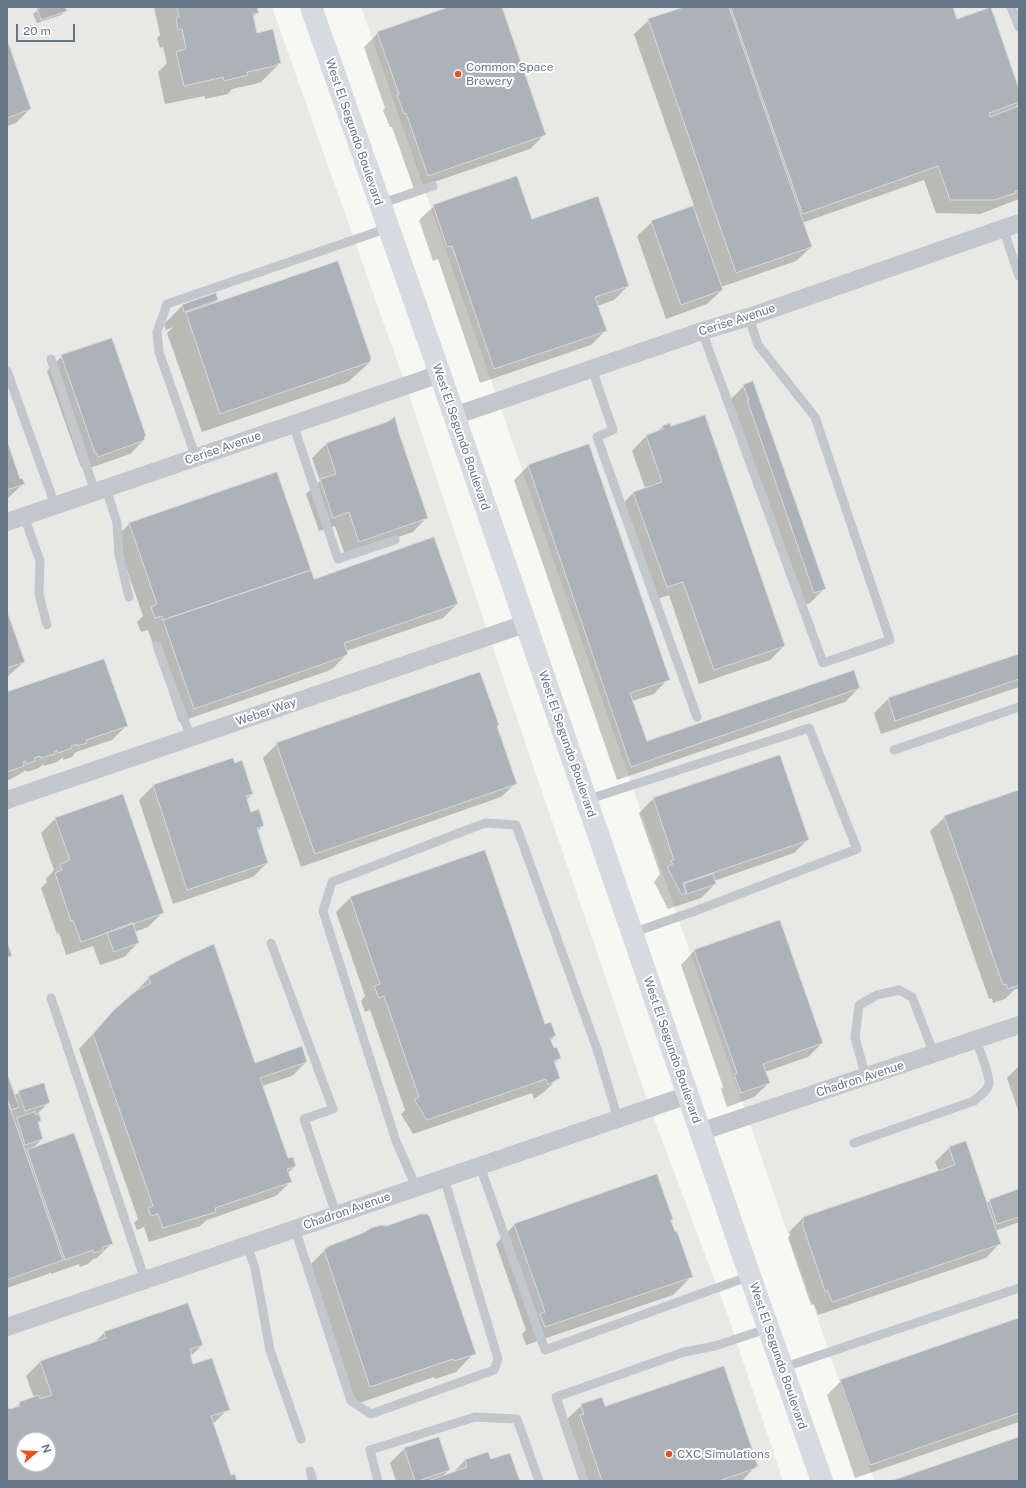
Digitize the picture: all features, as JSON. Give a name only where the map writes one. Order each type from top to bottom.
[{"type":"main road","name":"West El Segundo Boulevard","points":[[310,7],[440,374],[700,1132],[822,1481]]},
{"type":"street","name":"Cerise Avenue","points":[[454,416],[702,331],[749,317],[1011,226]]},
{"type":"street","name":"Cerise Avenue","points":[[7,522],[440,374]]},
{"type":"street","name":"Weber Way","points":[[7,800],[525,624]]},
{"type":"street","name":"Chadron Avenue","points":[[700,1132],[1019,1025]]},
{"type":"street","name":"Chadron Avenue","points":[[7,1327],[688,1095]]},
{"type":"lane","points":[[1011,7],[1019,27]]},
{"type":"lane","points":[[380,204],[433,186]]},
{"type":"lane","points":[[1011,226],[1019,276]]},
{"type":"lane","points":[[196,458],[159,352],[157,332],[167,304],[388,228]]},
{"type":"lane","points":[[702,331],[823,663],[890,640],[815,417],[758,345],[749,317]]},
{"type":"lane","points":[[51,359],[101,490],[116,523],[119,555],[129,597]]},
{"type":"lane","points":[[592,369],[613,430],[597,437],[697,717]]},
{"type":"lane","points":[[7,371],[55,505]]},
{"type":"lane","points":[[293,424],[338,559],[395,540]]},
{"type":"lane","points":[[24,516],[40,561],[38,594],[47,625]]},
{"type":"lane","points":[[157,646],[191,738]]},
{"type":"lane","points":[[894,750],[1019,707]]},
{"type":"lane","points":[[586,800],[809,728],[857,848],[695,911],[632,932]]},
{"type":"lane","points":[[416,1188],[396,1141],[323,911],[332,882],[485,823],[516,825],[597,1049],[618,1119]]},
{"type":"lane","points":[[271,943],[333,1109],[304,1119],[336,1214]]},
{"type":"lane","points":[[866,1077],[855,1038],[859,1005],[877,995],[899,990],[912,997],[934,1054]]},
{"type":"lane","points":[[51,998],[146,1280]]},
{"type":"lane","points":[[854,1143],[974,1101],[986,1090],[989,1083],[984,1061],[976,1040]]},
{"type":"lane","points":[[480,1166],[545,1350],[750,1276]]},
{"type":"lane","points":[[295,1229],[350,1401],[371,1414],[494,1370],[498,1359],[444,1178]]},
{"type":"lane","points":[[247,1245],[255,1268],[270,1350],[301,1439]]},
{"type":"lane","points":[[782,1368],[1019,1288]]},
{"type":"lane","points":[[584,1481],[556,1397],[684,1352],[715,1346],[768,1328]]},
{"type":"lane","points":[[378,1481],[370,1450],[475,1417],[517,1419],[539,1481]]},
{"type":"lane","points":[[310,1471],[314,1481]]},
{"type":"shaded area","points":[[7,7],[272,7],[406,386],[489,636],[650,1108],[726,1310],[783,1481],[7,1481]]},
{"type":"shaded area","points":[[361,7],[1019,7],[1019,1481],[874,1481]]},
{"type":"building","points":[[42,7],[65,7],[67,11],[41,20],[37,9]]},
{"type":"building","points":[[177,7],[257,7],[259,13],[253,14],[257,33],[273,29],[281,63],[275,66],[247,72],[248,75],[224,81],[223,77],[184,86],[176,52],[186,49],[182,29],[178,30],[176,18],[179,17]]},
{"type":"building","name":"Common Space Brewery","points":[[449,7],[502,7],[546,135],[428,176],[406,113],[404,114],[397,95],[399,94],[377,32]]},
{"type":"building","points":[[684,7],[729,7],[812,247],[736,273],[648,19]]},
{"type":"building","points":[[731,7],[953,7],[957,19],[991,7],[1019,89],[1019,102],[989,113],[990,117],[1019,106],[1019,190],[1015,191],[1016,193],[995,200],[950,200],[938,166],[803,214]]},
{"type":"building","points":[[7,39],[31,109],[7,118]]},
{"type":"building","points":[[517,176],[532,219],[598,196],[629,286],[595,297],[607,331],[494,369],[452,246],[447,247],[433,205]]},
{"type":"building","points":[[693,206],[723,290],[681,305],[651,221]]},
{"type":"building","points":[[338,261],[371,358],[370,362],[220,414],[186,313]]},
{"type":"building","points":[[216,293],[218,300],[184,312],[182,305]]},
{"type":"building","points":[[112,338],[146,436],[144,437],[145,440],[98,457],[97,453],[95,453],[61,355]]},
{"type":"building","points":[[753,381],[826,589],[814,593],[747,400],[749,400],[743,385]]},
{"type":"building","points":[[705,415],[785,646],[714,670],[683,582],[667,587],[633,492],[662,482],[646,435],[663,429],[662,426],[670,423],[671,426]]},
{"type":"building","points":[[395,417],[428,518],[359,542],[349,512],[333,518],[320,479],[336,474],[326,443],[387,422]]},
{"type":"building","points":[[7,440],[20,479],[22,478],[25,484],[7,490]]},
{"type":"building","points":[[589,444],[670,680],[630,693],[647,741],[854,670],[860,688],[631,767],[528,465]]},
{"type":"building","points":[[277,472],[311,570],[163,620],[162,616],[155,618],[151,607],[157,604],[129,523]]},
{"type":"building","points":[[434,537],[458,604],[344,643],[348,654],[343,657],[194,709],[163,620],[311,570],[314,579]]},
{"type":"building","points":[[7,611],[25,662],[7,668]]},
{"type":"building","points":[[1019,654],[1019,679],[895,721],[888,698]]},
{"type":"building","points":[[104,659],[128,726],[86,740],[87,743],[71,746],[72,748],[58,753],[57,750],[54,752],[55,754],[41,758],[40,756],[34,758],[35,761],[26,764],[25,761],[23,762],[24,766],[7,772],[7,692]]},
{"type":"building","points":[[480,672],[499,725],[497,726],[517,784],[315,854],[276,743]]},
{"type":"building","points":[[780,755],[809,840],[683,883],[686,893],[682,895],[667,867],[673,864],[671,861],[674,860],[653,798]]},
{"type":"building","points":[[233,758],[235,763],[242,760],[253,794],[246,796],[251,812],[259,809],[264,826],[257,828],[268,863],[187,890],[153,785]]},
{"type":"building","points":[[1019,790],[1019,985],[1008,989],[1006,984],[1003,985],[944,816]]},
{"type":"building","points":[[123,794],[164,913],[81,942],[73,920],[71,921],[55,873],[62,870],[60,864],[70,860],[55,818]]},
{"type":"building","points":[[485,850],[545,1024],[551,1022],[556,1036],[550,1038],[554,1048],[557,1047],[561,1058],[554,1061],[560,1078],[548,1085],[546,1079],[427,1120],[414,1099],[419,1097],[384,996],[379,998],[374,986],[380,984],[350,897]]},
{"type":"building","points":[[713,874],[716,884],[687,894],[684,884]]},
{"type":"building","points":[[780,920],[823,1043],[763,1064],[770,1083],[741,1093],[734,1074],[737,1073],[694,950]]},
{"type":"building","points":[[133,923],[139,943],[114,952],[107,933]]},
{"type":"building","points":[[7,941],[12,956],[7,957]]},
{"type":"building","points":[[214,944],[255,1063],[302,1046],[307,1062],[260,1078],[288,1158],[293,1157],[296,1166],[287,1169],[292,1182],[215,1208],[216,1212],[163,1228],[158,1214],[151,1216],[148,1208],[153,1206],[93,1034],[112,1012],[124,1001],[136,991],[151,983],[148,977],[181,959]]},
{"type":"building","points":[[7,1073],[19,1107],[11,1110],[7,1099]]},
{"type":"building","points":[[44,1083],[50,1103],[25,1111],[18,1091]]},
{"type":"building","points":[[7,1099],[63,1260],[7,1280]]},
{"type":"building","points":[[35,1112],[35,1115],[39,1113],[41,1121],[38,1122],[43,1139],[25,1145],[17,1118]]},
{"type":"building","points":[[74,1133],[113,1244],[102,1247],[103,1250],[94,1253],[93,1250],[65,1260],[27,1150]]},
{"type":"building","points":[[966,1141],[1001,1244],[832,1302],[828,1291],[825,1291],[802,1223],[804,1222],[803,1217],[955,1165],[949,1147]]},
{"type":"building","points":[[657,1174],[673,1219],[671,1220],[675,1232],[677,1231],[693,1277],[545,1327],[540,1314],[545,1312],[514,1224]]},
{"type":"building","points":[[1019,1189],[1019,1217],[997,1224],[989,1200]]},
{"type":"building","points":[[421,1214],[427,1214],[430,1217],[476,1354],[454,1361],[453,1359],[370,1387],[324,1250],[329,1246],[363,1233],[371,1228],[381,1225],[386,1226]]},
{"type":"building","points":[[188,1303],[203,1345],[190,1349],[193,1364],[212,1358],[230,1410],[211,1416],[231,1475],[235,1474],[237,1481],[7,1481],[7,1403],[9,1409],[20,1406],[19,1402],[39,1395],[40,1399],[52,1395],[40,1361],[106,1338],[104,1332]]},
{"type":"building","points":[[1019,1318],[1019,1413],[870,1465],[840,1380]]},
{"type":"building","points":[[724,1366],[758,1466],[755,1467],[756,1468],[719,1481],[602,1481],[580,1415],[584,1414],[581,1404],[602,1397],[605,1406]]},
{"type":"building","points":[[439,1437],[450,1470],[415,1481],[404,1448]]},
{"type":"building","points":[[1019,1437],[1019,1481],[891,1481]]},
{"type":"building","points":[[488,1452],[491,1459],[510,1453],[520,1481],[428,1481],[467,1467],[465,1460]]},
{"type":"place","name":"Common Space Brewery","points":[[458,74]]},
{"type":"place","name":"CXC Simulations","points":[[669,1454]]}]
